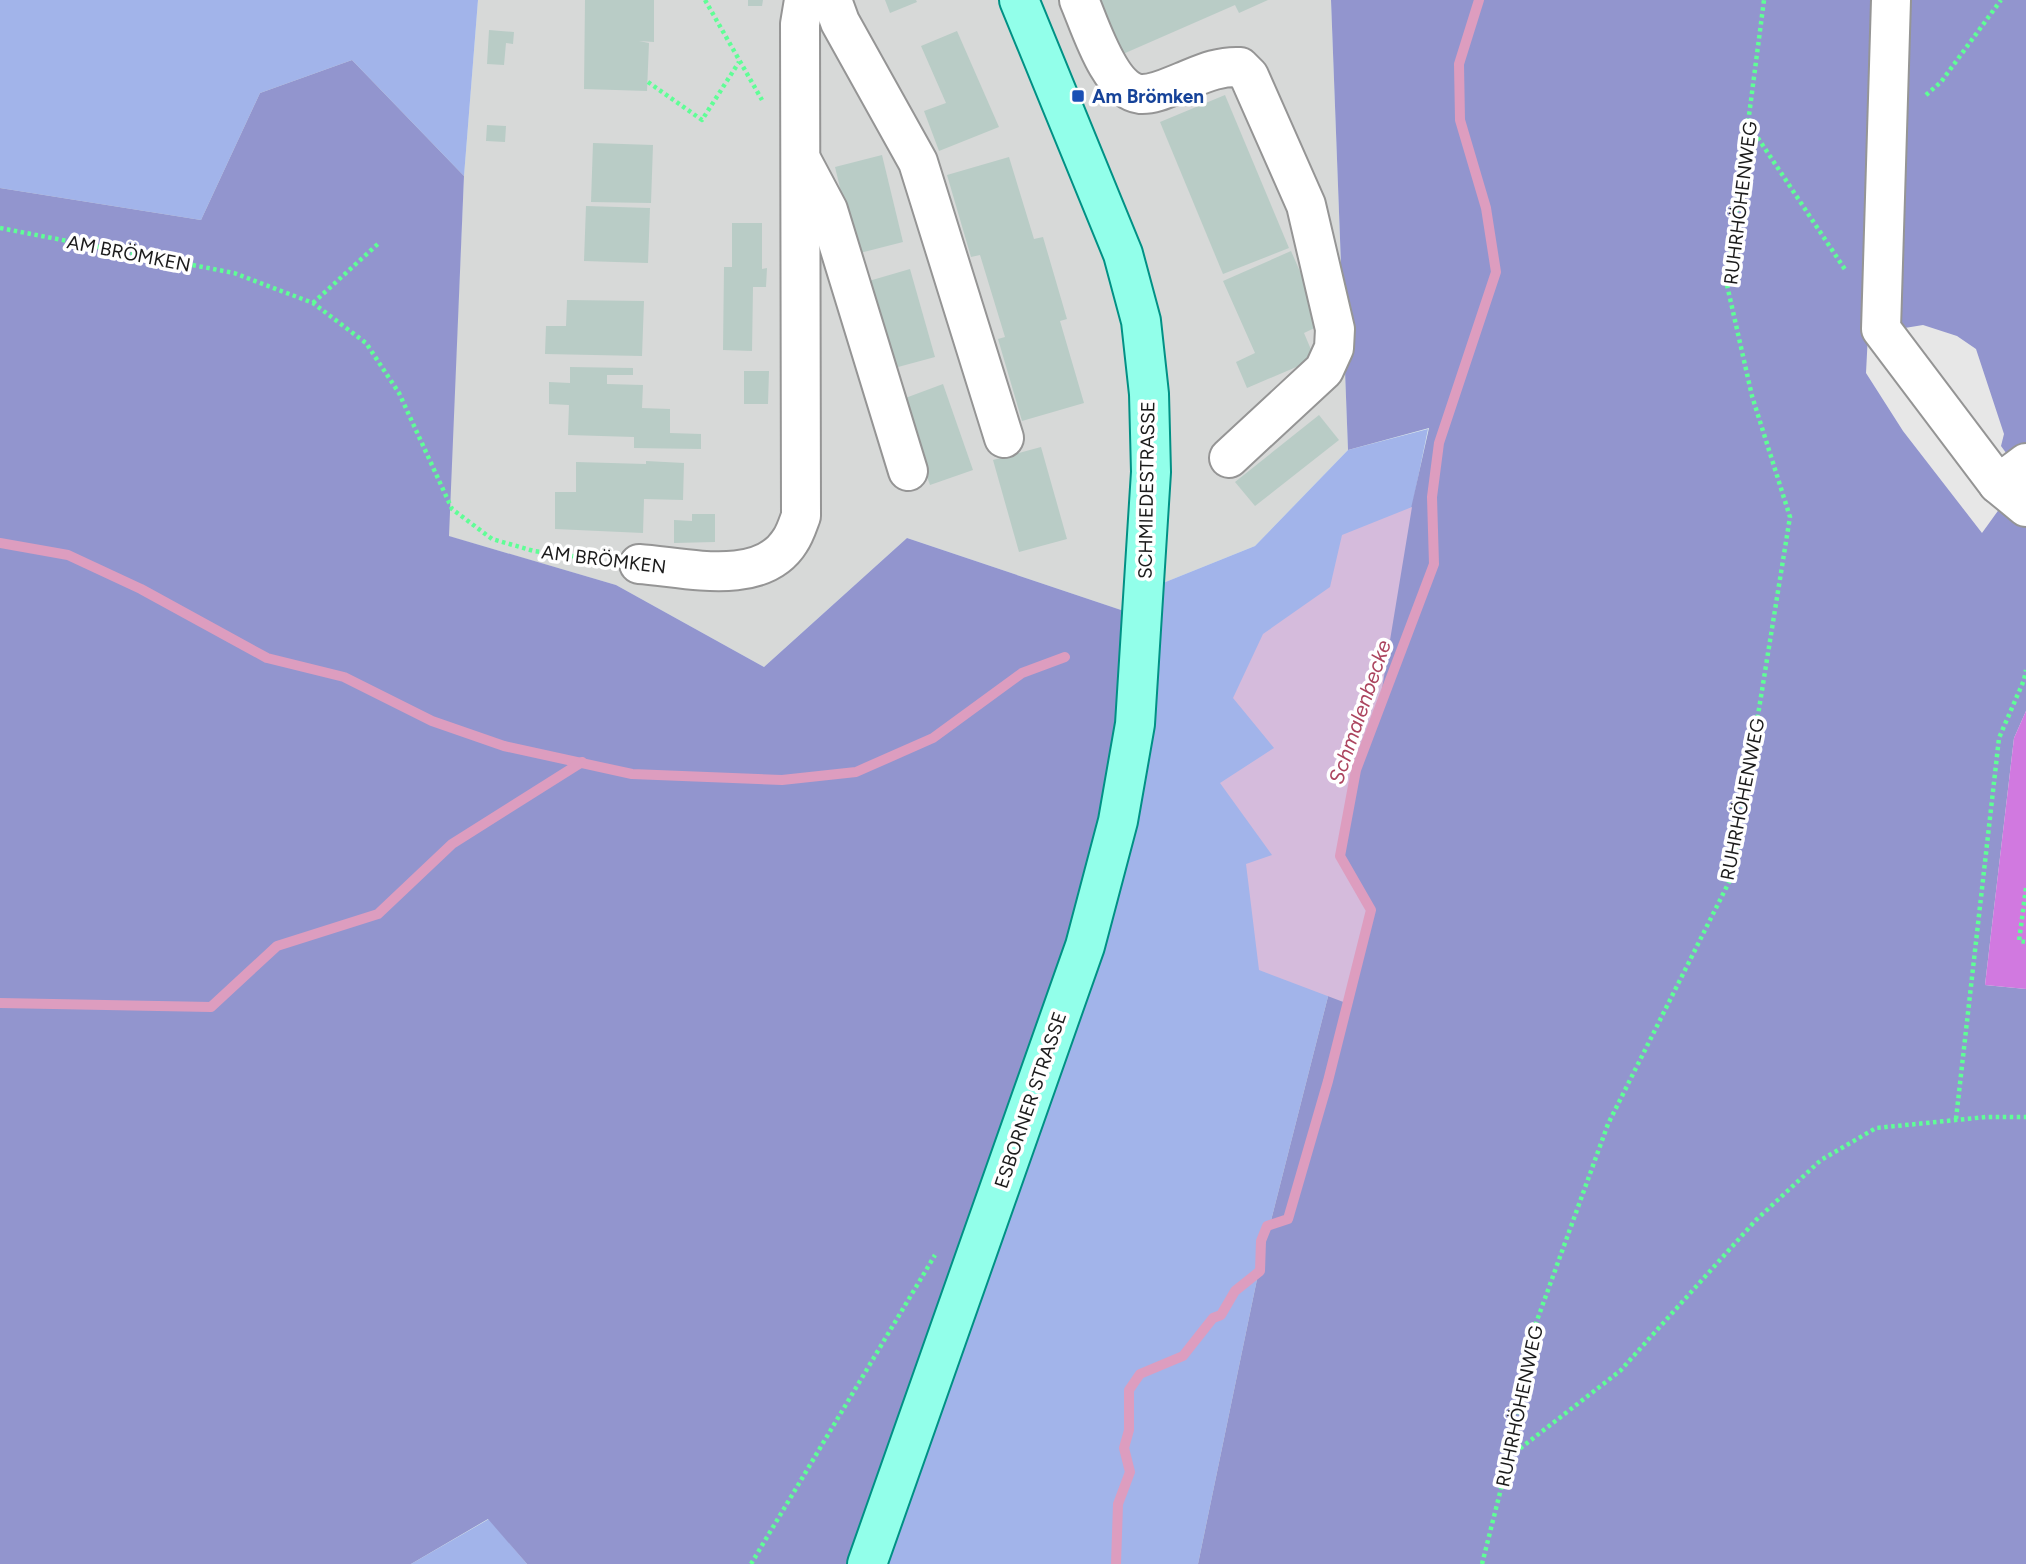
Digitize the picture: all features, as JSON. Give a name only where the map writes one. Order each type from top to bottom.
[{"type":"main road","name":"SCHMIEDESTRASSE","points":[[1019,0],[1123,254],[1141,321],[1149,394],[1151,472],[1142,624]]},
{"type":"main road","name":"ESBORNER STRASSE","points":[[867,1564],[1103,885],[1135,724],[1142,624]]},
{"type":"street","name":"AM BRÖMKEN","points":[[639,564],[749,569],[774,558],[790,542],[801,516],[800,24],[804,0]]},
{"type":"street","points":[[832,0],[840,22],[918,162],[1004,438]]},
{"type":"street","points":[[1079,0],[1112,74],[1124,87],[1139,94],[1156,92],[1222,66],[1240,67],[1249,76],[1306,205],[1335,329],[1334,348],[1324,370],[1229,458]]},
{"type":"street","points":[[1891,0],[1879,305],[1881,329],[2017,484]]},
{"type":"street","points":[[800,158],[828,210],[908,471]]},
{"type":"path","points":[[705,0],[729,43]]},
{"type":"path","name":"RUHRHÖHENWEG","points":[[1482,1564],[1509,1457],[1531,1337],[1608,1124],[1732,876],[1790,517],[1752,396],[1727,285],[1750,125],[1764,0]]},
{"type":"path","points":[[1887,127],[1941,82],[2001,0]]},
{"type":"path","points":[[648,82],[702,120],[739,62]]},
{"type":"path","points":[[1750,125],[1847,273]]},
{"type":"path","name":"AM BRÖMKEN","points":[[0,228],[234,273],[313,303],[366,342],[399,393],[452,509],[492,538],[534,551],[639,564]]},
{"type":"path","points":[[313,303],[380,242]]},
{"type":"path","points":[[1956,1120],[1999,738],[2026,670]]},
{"type":"path","points":[[2026,888],[2019,941],[2026,942]]},
{"type":"path","points":[[1509,1457],[1620,1371],[1756,1220],[1821,1160],[1876,1128],[1956,1120],[2026,1117]]},
{"type":"path","points":[[751,1564],[942,1243]]},
{"type":"shaded area","points":[[0,0],[478,0],[464,176],[352,60],[260,93],[201,220],[0,188]]},
{"type":"shaded area","points":[[478,0],[1331,0],[1348,450],[1255,546],[1163,583],[1127,612],[907,538],[764,667],[616,585],[448,536],[464,176]]},
{"type":"shaded area","points":[[1331,0],[2026,0],[2026,711],[2014,738],[1985,985],[2026,989],[2026,1564],[1198,1564],[1261,1260],[1334,973],[1334,830],[1369,696],[1429,428],[1348,450]]},
{"type":"shaded area","points":[[352,60],[464,176],[449,536],[616,585],[764,667],[907,538],[1127,612],[1107,806],[1081,904],[1049,988],[1009,1118],[850,1564],[527,1564],[488,1519],[411,1564],[0,1564],[0,188],[201,220],[260,93]]},
{"type":"shaded area","points":[[1923,325],[1957,336],[1976,349],[2004,434],[2001,446],[2023,476],[1982,533],[1903,431],[1866,373],[1868,334]]},
{"type":"shaded area","points":[[1428,429],[1412,507],[1334,973],[1261,1260],[1198,1564],[882,1564],[1036,1125],[1163,583],[1255,546],[1348,450]]},
{"type":"shaded area","points":[[1412,507],[1378,713],[1356,770],[1340,856],[1371,910],[1346,1003],[1259,970],[1246,864],[1272,855],[1220,783],[1274,748],[1233,698],[1263,634],[1330,587],[1342,535]]},
{"type":"shaded area","points":[[2026,711],[2026,989],[1985,985],[2014,738]]},
{"type":"shaded area","points":[[489,1519],[527,1564],[411,1564]]},
{"type":"building","points":[[585,0],[654,0],[654,42],[639,41],[649,43],[647,91],[584,89]]},
{"type":"building","points":[[748,0],[763,0],[762,6],[748,6]]},
{"type":"building","points":[[885,0],[916,0],[917,2],[890,13]]},
{"type":"building","points":[[1099,0],[1268,0],[1239,13],[1235,5],[1123,54]]},
{"type":"building","points":[[489,30],[514,32],[513,44],[506,43],[504,65],[487,64]]},
{"type":"building","points":[[957,31],[999,127],[939,151],[924,111],[946,103],[921,46]]},
{"type":"building","points":[[1225,95],[1289,248],[1223,274],[1160,122]]},
{"type":"building","points":[[487,125],[506,126],[505,142],[486,141]]},
{"type":"building","points":[[593,143],[653,145],[651,203],[591,202]]},
{"type":"building","points":[[882,155],[903,242],[856,254],[835,167]]},
{"type":"building","points":[[1009,157],[1034,239],[1043,237],[1067,319],[1060,321],[1084,403],[1022,421],[998,339],[1005,337],[980,255],[971,257],[947,175]]},
{"type":"building","points":[[586,206],[650,208],[648,263],[584,261]]},
{"type":"building","points":[[732,223],[762,223],[762,269],[767,268],[766,287],[753,287],[752,351],[723,350],[724,267],[732,267]]},
{"type":"building","points":[[1291,251],[1323,324],[1304,333],[1315,359],[1247,388],[1236,362],[1255,353],[1223,281]]},
{"type":"building","points":[[910,269],[935,357],[887,370],[862,283]]},
{"type":"building","points":[[567,300],[644,301],[642,356],[545,354],[546,326],[566,326]]},
{"type":"building","points":[[570,367],[633,368],[633,375],[607,375],[607,384],[643,385],[642,408],[670,409],[670,433],[701,434],[701,449],[634,448],[634,437],[568,435],[569,405],[549,404],[549,382],[570,383]]},
{"type":"building","points":[[744,371],[769,371],[768,404],[744,404]]},
{"type":"building","points":[[943,384],[973,470],[930,485],[900,400]]},
{"type":"building","points":[[1319,415],[1339,440],[1255,506],[1235,482]]},
{"type":"building","points":[[1041,447],[1067,539],[1019,552],[993,460]]},
{"type":"building","points":[[646,461],[684,463],[683,500],[644,499],[643,533],[555,529],[555,492],[576,492],[576,462],[646,464]]},
{"type":"building","points":[[692,514],[715,514],[715,542],[674,543],[674,520],[692,521]]},
{"type":"waterway","name":"Schmalenbecke","points":[[1116,1564],[1118,1504],[1130,1472],[1124,1448],[1129,1430],[1129,1390],[1140,1374],[1183,1356],[1213,1318],[1221,1315],[1235,1291],[1260,1271],[1261,1241],[1267,1226],[1288,1219],[1328,1081],[1371,910],[1340,856],[1356,770],[1434,564],[1432,497],[1439,443],[1496,272],[1486,208],[1460,120],[1459,64],[1479,0]]},
{"type":"waterway","points":[[0,543],[68,555],[141,589],[267,658],[344,677],[432,721],[504,746],[632,774],[782,780],[856,772],[933,738],[1022,673],[1065,657]]},
{"type":"waterway","points":[[0,1003],[211,1007],[277,946],[378,914],[452,844],[582,762]]},
{"type":"place","name":"Am Brömken","points":[[1078,96]]}]
